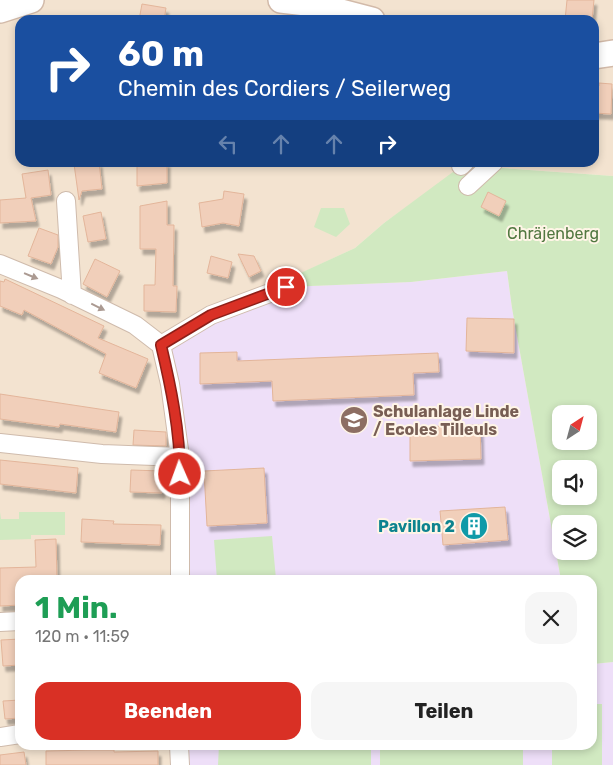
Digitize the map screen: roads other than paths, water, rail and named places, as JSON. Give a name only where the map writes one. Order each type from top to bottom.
[{"type":"main road","points":[[0,10],[31,0]]},
{"type":"main road","points":[[281,0],[306,3],[353,15]]},
{"type":"main road","points":[[599,55],[613,53]]},
{"type":"street","points":[[468,186],[489,167]]},
{"type":"street","points":[[66,201],[72,295]]},
{"type":"street","points":[[0,264],[62,288],[72,295],[135,325],[161,345],[170,384],[180,457],[180,575]]},
{"type":"street","points":[[161,345],[211,315],[286,287]]},
{"type":"street","points":[[0,443],[102,454],[180,457]]},
{"type":"street","points":[[0,622],[15,621]]},
{"type":"street","points":[[0,737],[15,735]]},
{"type":"street","points":[[179,750],[180,765]]},
{"type":"place","name":"Schulanlage Linde / Ecoles Tilleuls","points":[[354,420]]},
{"type":"place","name":"Pavillon 2","points":[[474,526]]},
{"type":"park label","name":"Chräjenberg","points":[[553,233]]}]
